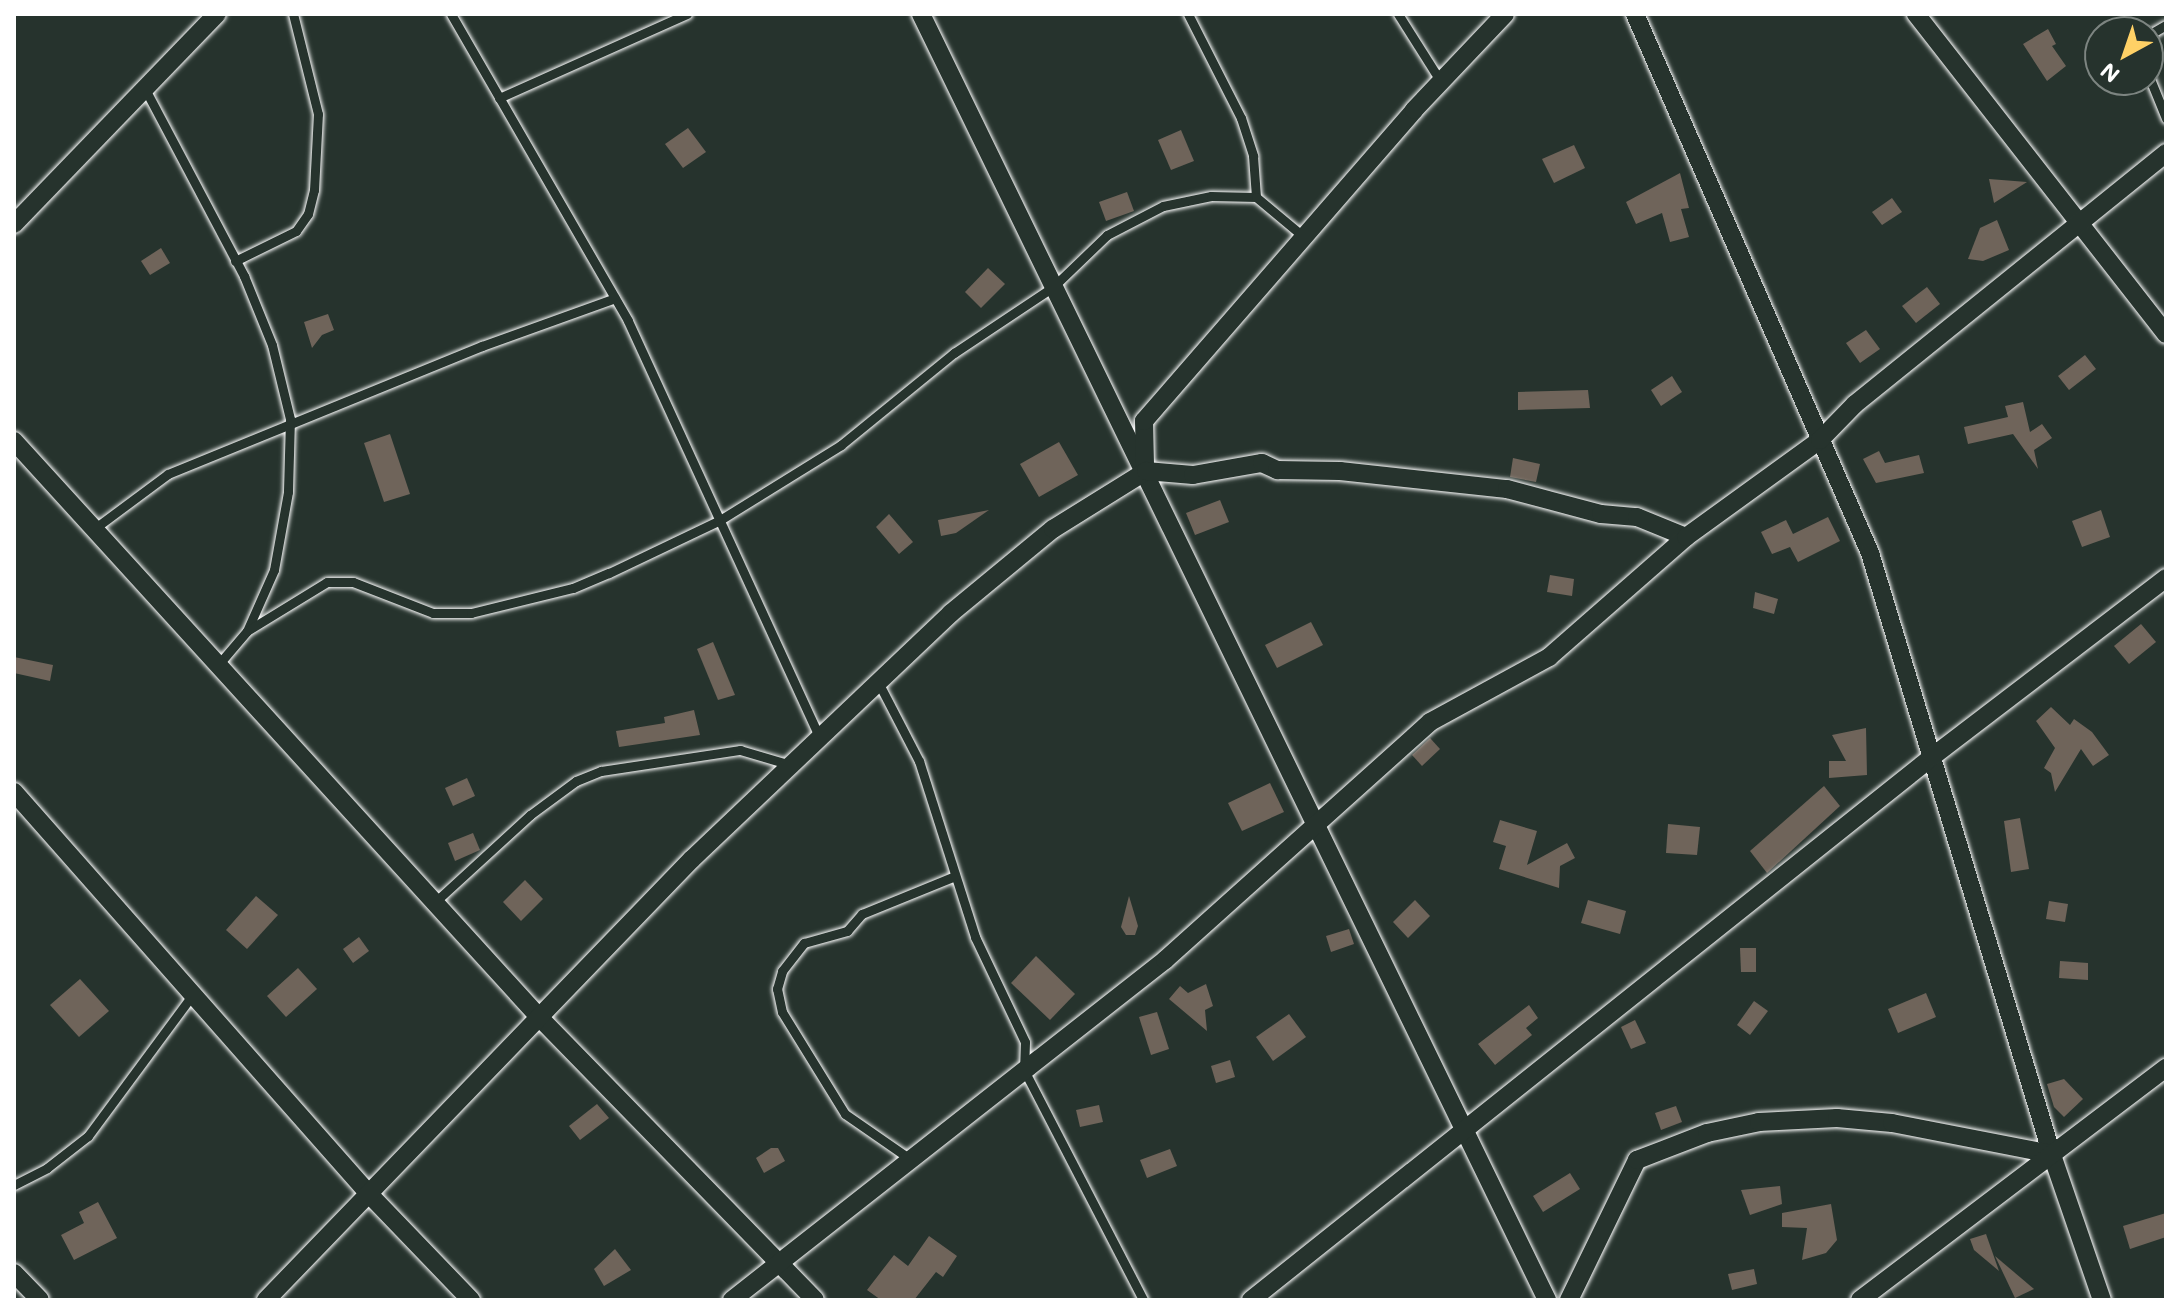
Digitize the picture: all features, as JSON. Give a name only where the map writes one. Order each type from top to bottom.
[{"type":"street","points":[[921,14],[1547,1300]]},
{"type":"street","points":[[1146,471],[1144,421],[1441,82],[1505,14]]},
{"type":"street","points":[[1635,14],[1870,553],[2052,1154],[2102,1300]]},
{"type":"street","points":[[1916,14],[2166,334]]},
{"type":"street","points":[[14,224],[205,18]]},
{"type":"street","points":[[732,1300],[1165,960],[1430,722],[1549,657],[1686,537],[1820,440],[1855,404],[2166,153]]},
{"type":"street","points":[[14,441],[539,1017],[815,1300]]},
{"type":"street","points":[[266,1300],[539,1017],[878,682],[1053,529],[1146,471],[1193,475],[1262,463],[1277,470],[1340,471],[1507,489],[1601,514],[1637,517],[1686,537]]},
{"type":"street","points":[[1251,1300],[1932,757],[2166,578]]},
{"type":"street","points":[[14,792],[369,1194],[471,1300]]},
{"type":"street","points":[[1860,1300],[2166,1068]]},
{"type":"street","points":[[1569,1300],[1637,1160],[1707,1133],[1759,1122],[1837,1118],[1892,1123],[2052,1154]]},
{"type":"street","points":[[14,1273],[40,1300]]},
{"type":"lane","points":[[235,261],[296,231],[308,214],[314,190],[318,114],[293,14]]},
{"type":"lane","points":[[451,14],[615,298],[820,738]]},
{"type":"lane","points":[[499,98],[687,14]]},
{"type":"lane","points":[[1188,14],[1241,118],[1253,156],[1256,197]]},
{"type":"lane","points":[[1398,14],[1441,82]]},
{"type":"lane","points":[[143,86],[235,261],[272,345],[290,423],[284,531],[274,570],[247,631],[218,665]]},
{"type":"lane","points":[[2157,96],[2166,118]]},
{"type":"lane","points":[[247,631],[327,582],[353,582],[433,613],[471,613],[520,602],[609,573],[720,520],[841,445],[954,353],[1053,287],[1107,235],[1163,206],[1211,196],[1256,197],[1304,237]]},
{"type":"lane","points":[[94,529],[168,474],[290,423],[615,298]]},
{"type":"lane","points":[[878,682],[919,761],[975,937],[1025,1042],[1024,1070],[1143,1300]]},
{"type":"lane","points":[[435,902],[530,815],[576,781],[601,771],[740,750],[791,765]]},
{"type":"lane","points":[[910,1159],[845,1114],[782,1012],[777,989],[782,971],[804,943],[847,931],[862,914],[955,876]]},
{"type":"lane","points":[[14,1185],[47,1168],[88,1136],[193,994]]},
{"type":"building","points":[[2048,29],[2056,44],[2052,46],[2066,66],[2047,81],[2023,44]]},
{"type":"building","points":[[688,128],[706,152],[683,168],[665,144]]},
{"type":"building","points":[[1181,130],[1194,161],[1171,170],[1158,140]]},
{"type":"building","points":[[1574,145],[1585,168],[1554,183],[1542,159]]},
{"type":"building","points":[[1680,173],[1689,208],[1681,209],[1689,237],[1670,242],[1662,213],[1636,224],[1626,202]]},
{"type":"building","points":[[1989,179],[2027,182],[1994,203]]},
{"type":"building","points":[[1127,192],[1134,211],[1106,221],[1099,202]]},
{"type":"building","points":[[1892,198],[1902,212],[1882,225],[1872,212]]},
{"type":"building","points":[[1997,220],[2009,250],[1983,261],[1968,259],[1980,228]]},
{"type":"building","points":[[161,248],[170,263],[150,275],[141,261]]},
{"type":"building","points":[[988,268],[1005,284],[981,308],[965,292]]},
{"type":"building","points":[[1927,287],[1940,304],[1916,323],[1902,306]]},
{"type":"building","points":[[328,314],[334,330],[322,335],[312,348],[304,322]]},
{"type":"building","points":[[1866,330],[1880,349],[1860,363],[1846,343]]},
{"type":"building","points":[[2085,355],[2096,369],[2069,390],[2058,376]]},
{"type":"building","points":[[1672,376],[1682,392],[1661,406],[1651,390]]},
{"type":"building","points":[[1588,390],[1590,408],[1518,410],[1518,392]]},
{"type":"building","points":[[2023,402],[2030,432],[2042,424],[2052,438],[2034,450],[2038,469],[2013,434],[1968,444],[1964,427],[2008,417],[2005,406]]},
{"type":"building","points":[[390,434],[410,494],[384,502],[364,443]]},
{"type":"building","points":[[1059,442],[1078,475],[1039,497],[1020,464]]},
{"type":"building","points":[[1879,451],[1885,463],[1919,455],[1924,473],[1876,483],[1863,459]]},
{"type":"building","points":[[1513,458],[1540,464],[1536,482],[1510,477]]},
{"type":"building","points":[[1220,500],[1229,522],[1195,535],[1186,513]]},
{"type":"building","points":[[989,510],[956,533],[941,536],[938,520]]},
{"type":"building","points":[[2101,510],[2110,537],[2082,547],[2072,521]]},
{"type":"building","points":[[889,514],[913,542],[899,554],[876,527]]},
{"type":"building","points":[[1828,517],[1840,541],[1798,562],[1790,547],[1772,554],[1761,532],[1786,520],[1793,534]]},
{"type":"building","points":[[1550,575],[1574,579],[1572,596],[1547,592]]},
{"type":"building","points":[[1755,592],[1778,599],[1774,614],[1753,608]]},
{"type":"building","points":[[1311,622],[1323,645],[1277,668],[1265,645]]},
{"type":"building","points":[[2141,624],[2156,642],[2129,664],[2114,646]]},
{"type":"building","points":[[713,642],[735,695],[718,700],[697,649]]},
{"type":"building","points":[[14,657],[53,665],[50,681],[14,673]]},
{"type":"building","points":[[2051,707],[2070,725],[2074,719],[2092,732],[2109,755],[2093,766],[2081,749],[2055,792],[2051,773],[2044,768],[2055,748],[2036,721]]},
{"type":"building","points":[[694,710],[700,735],[619,747],[616,731],[665,723],[664,717]]},
{"type":"building","points":[[1866,728],[1867,775],[1829,778],[1829,761],[1846,761],[1832,735]]},
{"type":"building","points":[[1430,738],[1440,749],[1422,766],[1412,755]]},
{"type":"building","points":[[467,778],[475,796],[453,806],[445,788]]},
{"type":"building","points":[[1270,783],[1284,812],[1242,831],[1228,803]]},
{"type":"building","points":[[1824,786],[1840,806],[1767,873],[1750,851]]},
{"type":"building","points":[[2020,818],[2029,869],[2011,872],[2004,821]]},
{"type":"building","points":[[1500,820],[1537,831],[1527,865],[1567,843],[1575,858],[1560,866],[1559,888],[1499,869],[1506,846],[1493,842]]},
{"type":"building","points":[[1668,824],[1700,827],[1697,855],[1666,853]]},
{"type":"building","points":[[473,833],[480,850],[455,861],[448,843]]},
{"type":"building","points":[[525,880],[543,899],[521,921],[503,902]]},
{"type":"building","points":[[256,896],[278,915],[247,949],[226,930]]},
{"type":"building","points":[[1129,896],[1138,926],[1135,935],[1126,935],[1121,927]]},
{"type":"building","points":[[1415,900],[1430,916],[1408,938],[1393,922]]},
{"type":"building","points":[[1588,900],[1626,911],[1620,934],[1581,923]]},
{"type":"building","points":[[2049,901],[2068,904],[2065,922],[2046,919]]},
{"type":"building","points":[[1349,929],[1354,944],[1331,952],[1326,936]]},
{"type":"building","points":[[359,937],[369,951],[353,963],[343,949]]},
{"type":"building","points":[[1740,948],[1756,948],[1756,972],[1741,972]]},
{"type":"building","points":[[1036,956],[1075,994],[1050,1020],[1011,983]]},
{"type":"building","points":[[2060,961],[2088,963],[2088,980],[2059,978]]},
{"type":"building","points":[[298,968],[317,989],[286,1017],[267,996]]},
{"type":"building","points":[[80,979],[109,1011],[79,1037],[50,1005]]},
{"type":"building","points":[[1206,984],[1213,1006],[1205,1010],[1207,1031],[1169,999],[1180,986],[1188,993]]},
{"type":"building","points":[[1926,993],[1936,1017],[1898,1033],[1888,1009]]},
{"type":"building","points":[[1754,1001],[1768,1011],[1750,1035],[1737,1025]]},
{"type":"building","points":[[1529,1005],[1538,1018],[1526,1028],[1532,1035],[1495,1065],[1478,1044]]},
{"type":"building","points":[[1157,1012],[1169,1049],[1151,1055],[1139,1017]]},
{"type":"building","points":[[1289,1014],[1306,1037],[1273,1061],[1256,1037]]},
{"type":"building","points":[[1635,1020],[1646,1043],[1631,1049],[1621,1027]]},
{"type":"building","points":[[1230,1060],[1235,1077],[1216,1083],[1211,1066]]},
{"type":"building","points":[[2064,1079],[2083,1099],[2064,1117],[2054,1107],[2047,1084]]},
{"type":"building","points":[[597,1104],[609,1118],[580,1140],[569,1126]]},
{"type":"building","points":[[1099,1105],[1103,1122],[1080,1127],[1076,1110]]},
{"type":"building","points":[[1676,1106],[1682,1122],[1661,1130],[1655,1113]]},
{"type":"building","points":[[771,1148],[778,1148],[785,1161],[764,1173],[756,1158]]},
{"type":"building","points":[[1170,1149],[1177,1166],[1147,1178],[1140,1160]]},
{"type":"building","points":[[1570,1173],[1580,1189],[1543,1212],[1533,1196]]},
{"type":"building","points":[[1780,1186],[1782,1204],[1750,1215],[1741,1190]]},
{"type":"building","points":[[98,1202],[117,1238],[74,1260],[61,1235],[84,1223],[79,1212]]},
{"type":"building","points":[[1831,1204],[1837,1240],[1826,1253],[1802,1260],[1807,1228],[1782,1227],[1782,1213]]},
{"type":"building","points":[[2166,1213],[2166,1237],[2130,1249],[2123,1226]]},
{"type":"building","points":[[1986,1234],[1999,1271],[1974,1250],[1970,1239]]},
{"type":"building","points":[[929,1236],[957,1256],[943,1277],[936,1272],[914,1300],[881,1300],[867,1290],[894,1255],[908,1266]]},
{"type":"building","points":[[615,1249],[631,1270],[604,1286],[594,1269]]},
{"type":"building","points":[[1995,1256],[2034,1289],[2015,1298]]},
{"type":"building","points":[[1754,1269],[1757,1284],[1732,1290],[1728,1274]]}]
